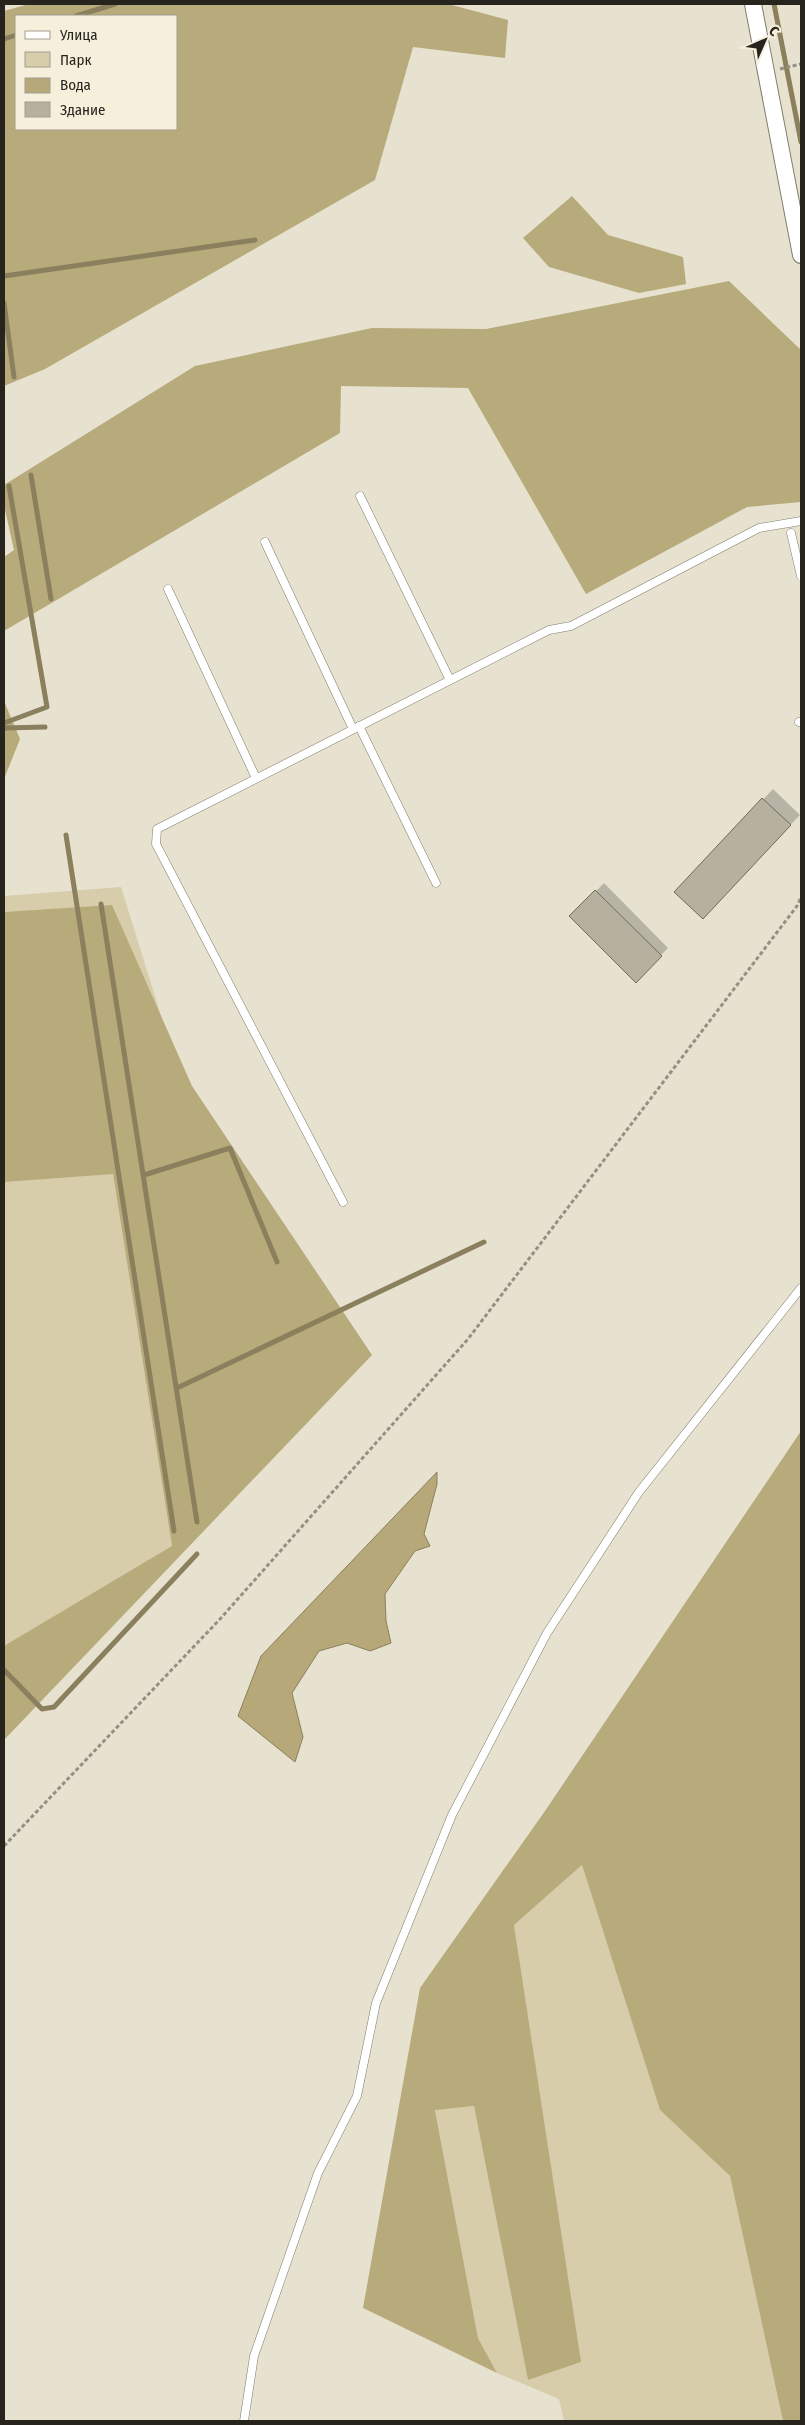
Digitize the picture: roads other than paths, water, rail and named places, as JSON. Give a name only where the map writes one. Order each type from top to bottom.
[{"type":"street","points":[[753,4],[801,253]]},
{"type":"lane","points":[[360,496],[450,680]]},
{"type":"lane","points":[[343,1202],[156,844],[157,828],[549,630],[571,626],[759,528],[801,521]]},
{"type":"lane","points":[[791,532],[801,576]]},
{"type":"lane","points":[[265,542],[356,728],[436,883]]},
{"type":"lane","points":[[168,589],[256,778]]},
{"type":"lane","points":[[244,2421],[254,2356],[318,2173],[357,2096],[376,2003],[452,1816],[547,1633],[639,1492],[801,1288]]},
{"type":"water","points":[[437,1472],[437,1484],[424,1534],[430,1546],[415,1551],[385,1594],[386,1621],[391,1643],[370,1651],[347,1643],[319,1651],[292,1693],[303,1737],[295,1762],[238,1716],[261,1656]]},
{"type":"waterway","points":[[79,15],[115,4]]},
{"type":"waterway","points":[[774,4],[801,142]]},
{"type":"waterway","points":[[4,39],[15,35]]},
{"type":"waterway","points":[[4,276],[255,240]]},
{"type":"waterway","points":[[4,303],[14,377]]},
{"type":"waterway","points":[[31,475],[51,599]]},
{"type":"waterway","points":[[4,723],[47,707],[9,486]]},
{"type":"waterway","points":[[4,728],[45,727]]},
{"type":"waterway","points":[[66,835],[174,1531]]},
{"type":"waterway","points":[[101,904],[197,1522]]},
{"type":"waterway","points":[[144,1175],[230,1148],[277,1262]]},
{"type":"waterway","points":[[177,1388],[484,1242]]},
{"type":"waterway","points":[[4,1670],[42,1709],[54,1707],[197,1554]]}]
